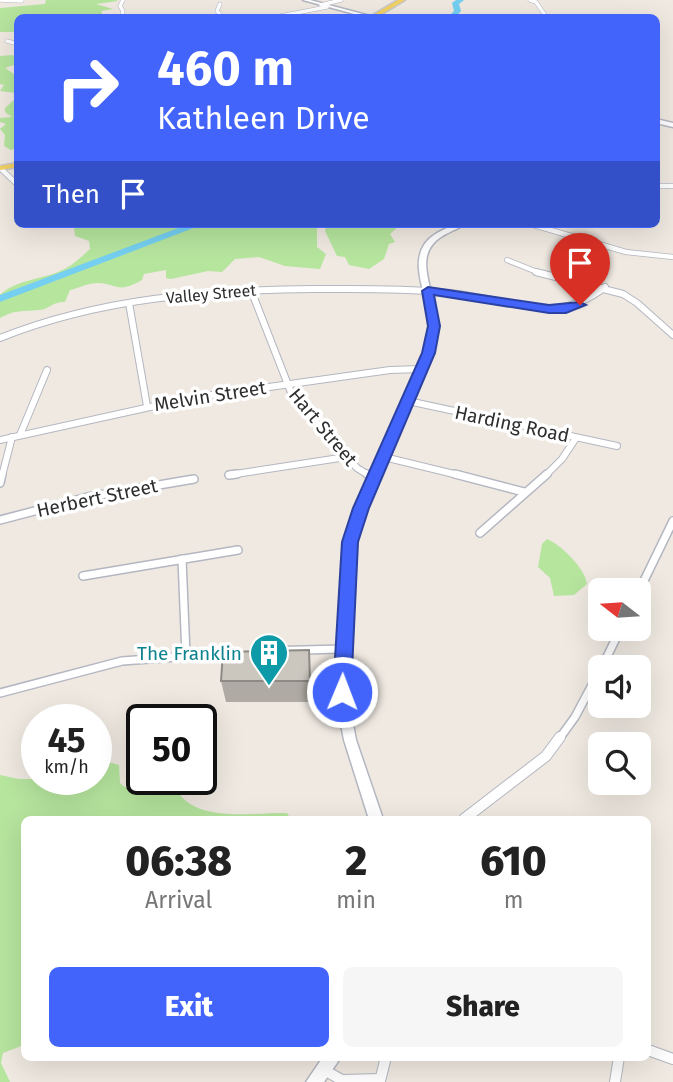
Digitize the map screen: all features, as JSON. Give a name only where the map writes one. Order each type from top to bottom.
[{"type":"main road","points":[[305,0],[358,14]]},
{"type":"main road","points":[[376,14],[402,0]]},
{"type":"main road","points":[[375,816],[346,723],[342,692],[350,542],[374,478],[422,369],[433,332],[428,291],[421,269],[425,248],[441,233],[453,228]]},
{"type":"street","points":[[0,0],[22,1]]},
{"type":"street","points":[[320,5],[341,0]]},
{"type":"street","points":[[530,0],[536,2],[544,14]]},
{"type":"street","points":[[220,4],[217,11],[220,14]]},
{"type":"street","points":[[291,14],[327,7]]},
{"type":"street","points":[[7,41],[14,43]]},
{"type":"street","points":[[0,168],[14,181]]},
{"type":"street","points":[[544,228],[626,252],[673,257]]},
{"type":"street","points":[[507,260],[543,274],[605,288],[637,302],[657,324],[673,335]]},
{"type":"street","name":"Valley Street","points":[[0,338],[46,320],[129,303],[251,290],[428,291],[562,310],[586,302],[605,288]]},
{"type":"street","name":"Hart Street","points":[[251,290],[292,395],[346,457],[361,471],[374,478]]},
{"type":"street","points":[[129,303],[147,406]]},
{"type":"street","name":"Melvin Street","points":[[0,439],[147,406],[390,370],[422,369]]},
{"type":"street","points":[[0,483],[16,436],[47,370]]},
{"type":"street","name":"Harding Road","points":[[408,401],[617,446]]},
{"type":"street","points":[[480,533],[572,448],[576,438]]},
{"type":"street","points":[[229,475],[346,457]]},
{"type":"street","points":[[384,457],[510,486],[524,492]]},
{"type":"street","name":"Herbert Street","points":[[0,520],[88,497],[194,479]]},
{"type":"street","points":[[645,578],[673,521]]},
{"type":"street","points":[[83,576],[238,550]]},
{"type":"street","points":[[182,559],[186,655]]},
{"type":"street","points":[[251,652],[343,649]]},
{"type":"street","points":[[0,693],[109,663],[238,653]]},
{"type":"street","points":[[468,816],[546,756],[575,717],[588,693]]},
{"type":"street","points":[[651,1051],[673,1059]]},
{"type":"street","points":[[324,1069],[343,1080],[380,1081],[385,1061]]},
{"type":"street","points":[[615,1082],[618,1061]]},
{"type":"green space","points":[[46,0],[118,1],[96,4],[113,9],[101,11],[102,14],[14,14],[14,32],[0,32],[0,8],[45,4]]},
{"type":"green space","points":[[13,55],[14,57],[14,65],[5,68],[14,74],[14,93],[0,91],[4,85],[0,84],[0,56]]},
{"type":"green space","points":[[14,100],[14,149],[11,150],[4,146],[5,135],[0,129],[6,124],[0,122],[0,118],[12,117],[5,112],[5,108]]},
{"type":"green space","points":[[74,228],[317,228],[317,247],[326,254],[320,269],[285,266],[259,257],[235,259],[222,272],[208,271],[171,279],[166,278],[166,270],[144,274],[142,280],[128,287],[91,284],[70,290],[65,302],[43,309],[15,312],[0,318],[0,295],[6,290],[63,270],[90,249],[89,241],[75,236]]},
{"type":"green space","points":[[326,228],[397,228],[390,234],[395,242],[389,244],[384,259],[369,269],[349,265],[345,257],[337,256]]},
{"type":"green space","points":[[547,539],[559,546],[582,571],[587,584],[574,595],[554,596],[550,578],[538,567],[542,544]]},
{"type":"green space","points":[[112,763],[119,765],[120,783],[126,787],[126,795],[180,795],[190,804],[204,810],[239,814],[287,813],[289,816],[21,816],[21,1046],[3,1053],[1,1063],[10,1082],[0,1082],[0,775],[19,779],[21,795],[112,795]]},
{"type":"building","points":[[309,650],[310,681],[221,681],[223,652]]},
{"type":"waterway","points":[[455,14],[458,11],[455,3],[461,0]]},
{"type":"waterway","points":[[0,299],[188,228]]},
{"type":"place","name":"The Franklin","points":[[269,687]]},
{"type":"route","points":[[342,692],[350,542],[361,508],[428,353],[434,326],[428,291],[458,293],[549,309],[562,310],[580,305]]}]
